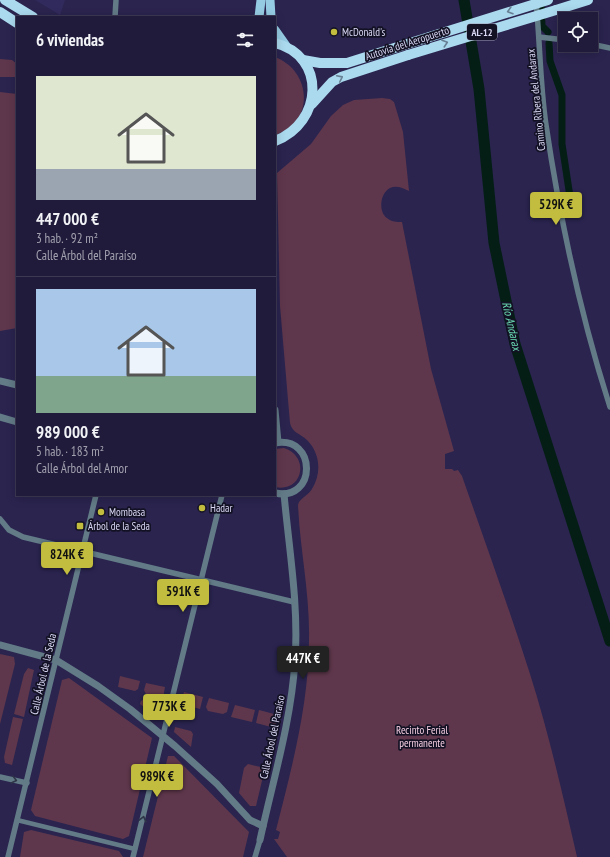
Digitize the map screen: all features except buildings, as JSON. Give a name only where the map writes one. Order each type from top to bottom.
[{"type":"highway","points":[[5,0],[31,16]]},
{"type":"highway","name":"Autovía del Aeropuerto","points":[[303,60],[320,64],[348,63],[548,0]]},
{"type":"highway","name":"Autovía del Aeropuerto","points":[[312,104],[332,82],[341,77],[588,0]]},
{"type":"highway","points":[[0,12],[9,19]]},
{"type":"highway","name":"AL-12","points":[[276,42],[288,47],[303,60],[311,80],[312,104],[295,130],[285,137],[276,141]]},
{"type":"main road","points":[[259,16],[261,0]]},
{"type":"main road","points":[[270,0],[270,16]]},
{"type":"main road","points":[[276,31],[288,47]]},
{"type":"street","points":[[115,16],[116,0]]},
{"type":"street","name":"Camino Ribera del Andarax","points":[[536,0],[546,125],[563,217],[592,351],[610,407]]},
{"type":"street","points":[[539,37],[558,39]]},
{"type":"street","points":[[598,45],[610,48]]},
{"type":"street","points":[[0,381],[16,385]]},
{"type":"street","points":[[0,417],[16,422]]},
{"type":"street","points":[[276,442],[288,443],[295,446],[301,452],[307,466],[306,474],[298,488],[284,494],[276,493]]},
{"type":"street","name":"Calle Árbol del Paraíso","points":[[260,840],[286,728],[292,693],[295,660],[294,602],[284,494]]},
{"type":"street","name":"Calle Árbol de la Seda","points":[[8,857],[96,496]]},
{"type":"street","points":[[134,857],[222,496]]},
{"type":"street","points":[[0,519],[9,530],[23,537],[200,581],[294,602]]},
{"type":"street","points":[[0,645],[56,660],[98,686],[163,736],[212,780],[250,820],[263,826]]},
{"type":"street","points":[[0,777],[27,783]]},
{"type":"street","points":[[17,820],[135,848]]},
{"type":"street","points":[[255,857],[260,840]]},
{"type":"shaded area","points":[[35,0],[65,0],[60,15]]},
{"type":"green space","points":[[276,58],[287,64],[296,73],[302,85],[304,97],[302,109],[297,120],[288,129],[276,135]]},
{"type":"green space","points":[[0,59],[12,60],[16,63],[16,77],[0,77]]},
{"type":"green space","points":[[0,92],[16,94],[16,328],[0,331]]},
{"type":"green space","name":"Recinto Ferial permanente","points":[[382,98],[390,99],[394,102],[403,132],[409,191],[397,187],[390,188],[382,198],[381,207],[384,215],[389,219],[394,222],[402,222],[431,369],[454,451],[445,454],[445,469],[452,469],[454,471],[458,470],[462,476],[514,624],[543,719],[577,857],[287,857],[274,839],[278,839],[280,832],[276,830],[288,783],[303,711],[308,663],[308,605],[298,505],[299,502],[312,489],[318,470],[315,451],[305,438],[293,429],[290,423],[280,306],[277,173],[311,144],[331,116],[343,105],[354,100]]},
{"type":"green space","points":[[284,448],[298,459],[300,473],[297,480],[292,485],[276,487],[276,449]]},
{"type":"green space","points":[[0,654],[14,657],[15,664],[0,724]]},
{"type":"green space","points":[[28,668],[34,670],[24,717],[14,714],[24,674]]},
{"type":"green space","points":[[120,676],[140,681],[138,689],[135,691],[118,687]]},
{"type":"green space","points":[[69,678],[152,738],[129,836],[123,839],[35,816],[31,810],[62,680]]},
{"type":"green space","points":[[146,683],[165,687],[163,698],[146,694],[144,690]]},
{"type":"green space","points":[[184,692],[203,697],[200,709],[181,704]]},
{"type":"green space","points":[[209,698],[229,703],[227,712],[223,714],[208,711],[206,707]]},
{"type":"green space","points":[[144,699],[161,703],[157,718],[140,704]]},
{"type":"green space","points":[[235,705],[255,710],[252,722],[231,717]]},
{"type":"green space","points":[[259,710],[278,715],[275,728],[256,723]]},
{"type":"green space","points":[[13,717],[23,719],[12,765],[5,763],[4,757]]},
{"type":"green space","points":[[175,727],[191,731],[193,734],[191,747],[174,732]]},
{"type":"green space","points":[[168,756],[174,756],[249,832],[243,857],[143,857]]},
{"type":"green space","points":[[248,764],[265,768],[256,806],[250,806],[239,793],[244,768]]},
{"type":"green space","points":[[31,830],[119,851],[123,857],[20,857],[24,832]]},
{"type":"waterway","name":"Río Andarax","points":[[464,0],[479,89],[494,243],[515,344],[610,641]]},
{"type":"waterway","points":[[541,0],[542,26],[548,32]]},
{"type":"waterway","points":[[549,43],[550,61],[562,95],[562,144],[572,210]]},
{"type":"place","name":"McDonald's","points":[[334,32]]},
{"type":"place","name":"Hadar","points":[[202,508]]},
{"type":"place","name":"Mombasa","points":[[101,512]]},
{"type":"place","name":"Árbol de la Seda","points":[[80,526]]}]
